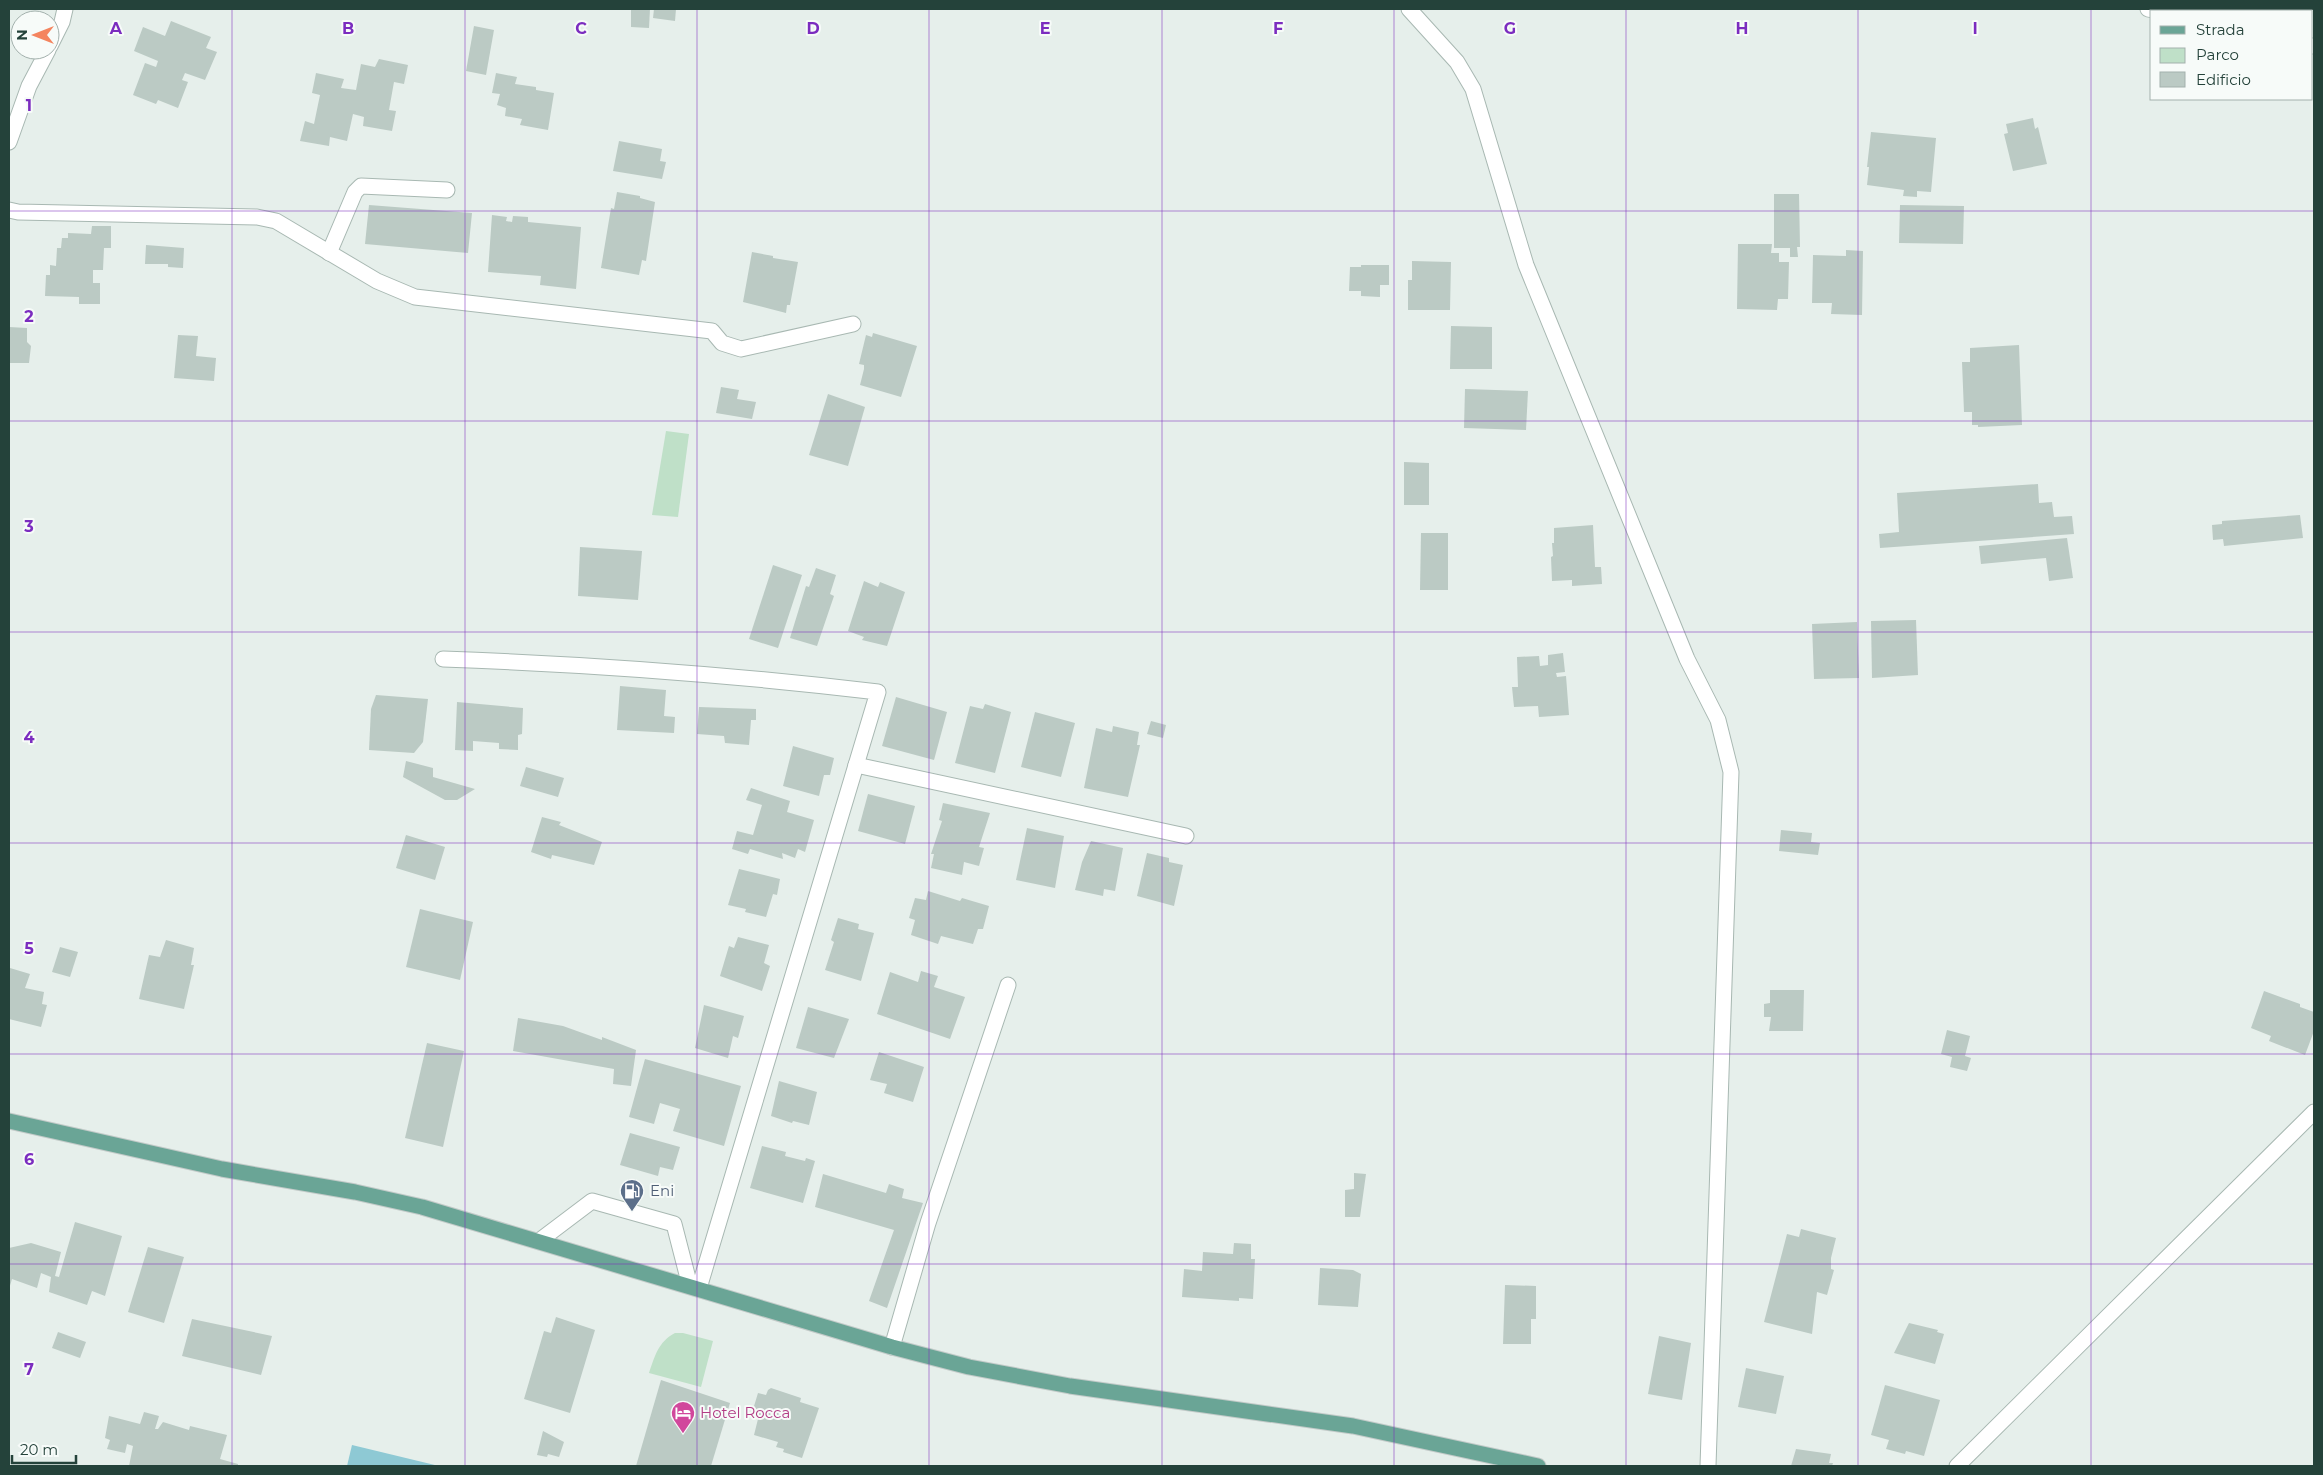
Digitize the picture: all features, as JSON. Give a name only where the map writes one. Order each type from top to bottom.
[{"type":"main road","points":[[9,1121],[222,1169],[394,1200],[695,1287],[892,1347],[978,1369],[1070,1386],[1354,1426],[1538,1466]]},
{"type":"street","points":[[60,26],[65,9]]},
{"type":"street","points":[[1409,9],[1457,62],[1473,89],[1526,265],[1688,659],[1718,720],[1731,772],[1708,1466]]},
{"type":"street","points":[[9,142],[29,86],[43,60]]},
{"type":"street","points":[[329,253],[355,192],[361,186],[447,190]]},
{"type":"street","points":[[9,210],[18,212],[257,218],[276,221],[377,281],[415,297],[712,331],[722,343],[742,349],[853,324]]},
{"type":"street","points":[[443,660],[520,662],[748,678],[878,692],[695,1287]]},
{"type":"street","points":[[856,765],[1186,836]]},
{"type":"street","points":[[892,1347],[928,1223],[1008,985]]},
{"type":"street","points":[[1957,1466],[2314,1112]]},
{"type":"street","points":[[539,1241],[592,1201],[674,1224],[695,1287]]},
{"type":"green space","points":[[666,431],[689,434],[678,517],[652,515]]},
{"type":"green space","points":[[675,1333],[683,1333],[713,1341],[701,1387],[649,1373],[655,1355],[661,1345]]},
{"type":"water","points":[[352,1445],[439,1466],[347,1466]]},
{"type":"building","points":[[631,9],[650,9],[649,28],[631,27]]},
{"type":"building","points":[[654,9],[676,9],[675,21],[653,18]]},
{"type":"building","points":[[171,21],[211,37],[206,48],[217,52],[205,80],[185,73],[182,80],[188,82],[178,108],[158,100],[156,104],[133,95],[145,63],[156,67],[158,61],[134,51],[143,27],[165,36]]},
{"type":"building","points":[[474,26],[494,30],[486,75],[466,71]]},
{"type":"building","points":[[379,59],[408,65],[404,84],[394,82],[389,110],[396,111],[392,131],[363,126],[364,117],[353,114],[347,141],[330,137],[329,146],[300,141],[305,121],[314,124],[320,95],[312,93],[316,73],[344,79],[341,88],[356,90],[361,64],[375,67]]},
{"type":"building","points":[[496,73],[517,77],[515,84],[536,87],[536,90],[554,93],[548,130],[520,125],[522,119],[505,116],[506,108],[497,105],[500,94],[492,93]]},
{"type":"building","points":[[2033,118],[2035,129],[2038,127],[2047,164],[2013,171],[2004,134],[2008,133],[2006,124]]},
{"type":"building","points":[[1871,132],[1936,138],[1931,192],[1917,191],[1917,197],[1903,196],[1904,190],[1867,185]]},
{"type":"building","points":[[619,141],[662,149],[660,161],[666,162],[662,179],[613,171]]},
{"type":"building","points":[[617,192],[640,196],[640,198],[655,202],[646,261],[642,260],[639,275],[601,268],[611,208],[614,209]]},
{"type":"building","points":[[1774,194],[1799,194],[1800,247],[1797,247],[1798,257],[1790,257],[1790,248],[1774,248]]},
{"type":"building","points":[[369,205],[472,213],[468,253],[365,244]]},
{"type":"building","points":[[1900,205],[1964,206],[1963,244],[1899,243]]},
{"type":"building","points":[[492,215],[507,217],[506,221],[512,222],[513,216],[528,217],[528,222],[581,227],[576,289],[540,285],[541,276],[488,272]]},
{"type":"building","points":[[92,226],[111,226],[111,248],[104,248],[103,270],[93,270],[93,283],[100,283],[100,304],[79,304],[79,297],[45,296],[46,275],[50,275],[50,265],[56,266],[57,248],[61,248],[62,238],[68,238],[68,233],[91,234]]},
{"type":"building","points":[[1738,244],[1772,244],[1771,253],[1779,253],[1779,262],[1789,262],[1788,299],[1778,299],[1777,310],[1737,309]]},
{"type":"building","points":[[146,245],[184,248],[183,268],[168,267],[168,264],[145,264]]},
{"type":"building","points":[[1846,250],[1863,251],[1862,315],[1831,314],[1832,303],[1812,303],[1813,255],[1846,256]]},
{"type":"building","points":[[752,252],[798,262],[790,305],[787,305],[786,313],[743,302]]},
{"type":"building","points":[[1412,261],[1451,262],[1450,310],[1408,310],[1408,280],[1412,280]]},
{"type":"building","points":[[1361,265],[1389,265],[1389,285],[1380,285],[1380,297],[1361,296],[1361,291],[1349,291],[1350,267],[1361,267]]},
{"type":"building","points":[[1451,326],[1492,327],[1492,369],[1450,369]]},
{"type":"building","points":[[9,327],[27,328],[27,342],[31,346],[29,363],[9,363]]},
{"type":"building","points":[[873,333],[917,346],[901,397],[860,385],[864,365],[859,364],[866,335],[872,337]]},
{"type":"building","points":[[178,335],[198,336],[196,356],[216,358],[214,381],[174,378]]},
{"type":"building","points":[[2019,345],[2022,425],[1978,427],[1978,425],[1972,425],[1972,412],[1964,412],[1962,362],[1970,362],[1970,348]]},
{"type":"building","points":[[721,387],[739,390],[737,399],[756,402],[752,419],[716,413]]},
{"type":"building","points":[[1465,389],[1528,391],[1526,430],[1464,428]]},
{"type":"building","points":[[828,394],[865,407],[848,466],[809,455]]},
{"type":"building","points":[[1404,462],[1429,463],[1429,505],[1404,505]]},
{"type":"building","points":[[2038,484],[2039,503],[2052,502],[2054,517],[2072,516],[2074,534],[1880,548],[1879,534],[1899,532],[1897,493]]},
{"type":"building","points":[[2300,515],[2303,538],[2224,546],[2223,539],[2213,540],[2212,525],[2222,524],[2222,521]]},
{"type":"building","points":[[1593,525],[1595,567],[1601,567],[1602,584],[1572,586],[1572,580],[1552,581],[1551,557],[1553,556],[1554,528]]},
{"type":"building","points":[[1421,533],[1448,533],[1448,590],[1420,590]]},
{"type":"building","points":[[2067,538],[2073,578],[2049,581],[2046,558],[1981,564],[1979,546]]},
{"type":"building","points":[[580,547],[642,551],[638,600],[578,596]]},
{"type":"building","points":[[773,565],[802,575],[778,648],[749,639]]},
{"type":"building","points":[[816,568],[836,575],[830,594],[834,596],[817,646],[790,638],[806,586],[809,587]]},
{"type":"building","points":[[864,581],[878,587],[880,582],[905,592],[887,646],[862,640],[864,637],[848,631]]},
{"type":"building","points":[[1916,620],[1918,675],[1872,678],[1871,621]]},
{"type":"building","points":[[1857,622],[1859,678],[1814,679],[1812,624]]},
{"type":"building","points":[[1563,653],[1565,672],[1556,673],[1557,677],[1566,676],[1569,715],[1539,717],[1538,706],[1514,707],[1512,687],[1518,687],[1517,657],[1539,656],[1540,666],[1548,665],[1548,655]]},
{"type":"building","points":[[620,686],[666,690],[664,716],[675,717],[674,733],[617,730]]},
{"type":"building","points":[[376,695],[428,699],[423,742],[414,753],[369,750],[371,709]]},
{"type":"building","points":[[896,697],[947,712],[934,760],[882,746]]},
{"type":"building","points":[[457,702],[523,708],[522,734],[518,735],[518,750],[499,749],[499,743],[473,741],[473,751],[455,750]]},
{"type":"building","points":[[985,704],[1011,712],[995,773],[955,763],[970,706],[983,709]]},
{"type":"building","points":[[699,707],[756,709],[756,720],[751,720],[749,745],[725,743],[724,736],[697,734]]},
{"type":"building","points":[[1035,712],[1075,723],[1061,777],[1021,767]]},
{"type":"building","points":[[1151,721],[1166,725],[1163,738],[1147,734]]},
{"type":"building","points":[[1113,726],[1139,732],[1137,745],[1140,745],[1128,797],[1084,788],[1096,728],[1112,732]]},
{"type":"building","points":[[793,746],[834,758],[830,775],[824,775],[819,796],[783,786]]},
{"type":"building","points":[[406,761],[433,768],[433,777],[475,789],[457,800],[445,800],[403,777]]},
{"type":"building","points":[[526,767],[564,778],[558,797],[520,786]]},
{"type":"building","points":[[751,788],[790,801],[787,812],[814,820],[805,852],[798,849],[795,858],[782,853],[783,859],[750,849],[748,854],[732,849],[737,831],[753,835],[762,805],[746,800]]},
{"type":"building","points":[[868,794],[915,806],[905,844],[858,831]]},
{"type":"building","points":[[943,803],[990,813],[979,847],[984,848],[979,866],[964,862],[962,875],[931,868],[934,854],[931,854],[942,821],[939,820]]},
{"type":"building","points":[[542,817],[561,822],[559,825],[602,842],[594,865],[552,855],[551,859],[531,852]]},
{"type":"building","points":[[1027,828],[1064,836],[1055,888],[1016,880]]},
{"type":"building","points":[[1781,830],[1812,833],[1811,842],[1820,843],[1818,855],[1779,851]]},
{"type":"building","points":[[406,835],[445,847],[435,880],[396,868]]},
{"type":"building","points":[[1091,841],[1123,848],[1115,891],[1104,889],[1103,896],[1075,890],[1082,862]]},
{"type":"building","points":[[1147,853],[1169,858],[1169,862],[1183,865],[1174,906],[1137,896]]},
{"type":"building","points":[[739,869],[780,879],[777,895],[773,894],[766,917],[745,912],[746,909],[728,905]]},
{"type":"building","points":[[928,891],[960,901],[962,898],[989,906],[983,929],[978,929],[973,944],[941,936],[938,944],[911,935],[915,920],[909,918],[915,898],[926,900]]},
{"type":"building","points":[[420,909],[473,922],[460,980],[406,967]]},
{"type":"building","points":[[838,918],[859,924],[858,929],[874,933],[861,981],[825,970],[834,942],[831,940]]},
{"type":"building","points":[[738,937],[769,945],[764,963],[770,966],[762,991],[720,976],[729,946],[734,948]]},
{"type":"building","points":[[166,940],[194,948],[191,965],[194,965],[184,1009],[139,999],[149,955],[160,957]]},
{"type":"building","points":[[60,947],[78,952],[70,977],[52,972]]},
{"type":"building","points":[[10,968],[30,974],[25,988],[44,992],[42,1004],[47,1005],[41,1027],[9,1019]]},
{"type":"building","points":[[921,971],[938,976],[934,987],[965,997],[950,1039],[877,1014],[890,972],[918,982]]},
{"type":"building","points":[[1770,990],[1804,990],[1803,1031],[1769,1031],[1771,1017],[1764,1017],[1764,1004],[1770,1003]]},
{"type":"building","points":[[2264,991],[2300,1004],[2300,1007],[2314,1012],[2314,1031],[2305,1055],[2269,1041],[2271,1036],[2251,1028]]},
{"type":"building","points":[[704,1005],[744,1016],[738,1038],[733,1036],[728,1058],[695,1048]]},
{"type":"building","points":[[808,1007],[849,1019],[834,1058],[796,1048]]},
{"type":"building","points":[[518,1018],[563,1026],[602,1040],[602,1037],[636,1050],[631,1086],[613,1084],[614,1069],[513,1051]]},
{"type":"building","points":[[1947,1030],[1970,1036],[1965,1056],[1971,1058],[1967,1071],[1950,1067],[1952,1057],[1941,1054]]},
{"type":"building","points":[[427,1043],[464,1051],[443,1147],[405,1138]]},
{"type":"building","points":[[879,1052],[924,1067],[913,1102],[884,1093],[887,1084],[870,1080]]},
{"type":"building","points":[[645,1059],[741,1086],[724,1146],[673,1131],[680,1109],[660,1103],[654,1124],[629,1117]]},
{"type":"building","points":[[779,1081],[817,1092],[809,1125],[793,1121],[792,1123],[771,1116]]},
{"type":"building","points":[[630,1133],[680,1147],[673,1170],[660,1167],[658,1176],[620,1165]]},
{"type":"building","points":[[762,1146],[786,1152],[785,1156],[805,1161],[806,1158],[815,1161],[803,1203],[750,1188]]},
{"type":"building","points":[[1354,1173],[1366,1174],[1360,1217],[1345,1217],[1345,1190],[1354,1189]]},
{"type":"building","points":[[823,1174],[886,1193],[889,1184],[904,1189],[902,1198],[923,1203],[887,1308],[869,1301],[894,1230],[815,1207]]},
{"type":"building","points":[[75,1222],[122,1236],[105,1296],[92,1291],[87,1305],[49,1292],[51,1277],[41,1273],[37,1288],[12,1279],[9,1289],[9,1248],[31,1243],[61,1252],[55,1276],[59,1277]]},
{"type":"building","points":[[1801,1229],[1836,1238],[1831,1258],[1831,1269],[1834,1270],[1827,1295],[1817,1292],[1812,1334],[1764,1322],[1787,1234],[1799,1237]]},
{"type":"building","points":[[1234,1243],[1251,1244],[1251,1259],[1255,1259],[1253,1299],[1239,1298],[1239,1301],[1182,1297],[1184,1269],[1202,1271],[1203,1252],[1233,1254]]},
{"type":"building","points":[[148,1247],[184,1257],[164,1323],[128,1312]]},
{"type":"building","points":[[1320,1268],[1353,1270],[1361,1274],[1358,1307],[1318,1305]]},
{"type":"building","points":[[1505,1285],[1536,1286],[1536,1319],[1531,1319],[1531,1344],[1503,1344]]},
{"type":"building","points":[[556,1317],[595,1330],[570,1413],[524,1399],[544,1331],[551,1333]]},
{"type":"building","points":[[192,1319],[272,1336],[261,1375],[182,1356]]},
{"type":"building","points":[[1909,1323],[1938,1330],[1937,1332],[1944,1334],[1935,1364],[1894,1353]]},
{"type":"building","points":[[58,1332],[86,1342],[80,1358],[52,1348]]},
{"type":"building","points":[[1659,1336],[1691,1343],[1682,1400],[1648,1394]]},
{"type":"building","points":[[1746,1368],[1784,1376],[1776,1414],[1738,1407]]},
{"type":"building","name":"Hotel Rocca","points":[[661,1380],[730,1403],[711,1466],[636,1466]]},
{"type":"building","points":[[1885,1385],[1940,1400],[1924,1456],[1906,1451],[1905,1454],[1886,1449],[1889,1440],[1871,1435]]},
{"type":"building","points":[[771,1388],[801,1398],[800,1402],[819,1408],[802,1458],[783,1452],[784,1449],[776,1447],[778,1442],[754,1435],[758,1419],[751,1416],[758,1393],[766,1395]]},
{"type":"building","points":[[144,1412],[159,1416],[155,1429],[158,1429],[163,1422],[189,1430],[190,1426],[227,1435],[220,1459],[238,1464],[238,1466],[129,1466],[133,1446],[127,1444],[125,1453],[107,1449],[110,1440],[105,1438],[109,1416],[140,1424]]},
{"type":"building","points":[[543,1431],[564,1442],[559,1457],[548,1454],[547,1457],[537,1455]]},
{"type":"building","points":[[1796,1449],[1831,1454],[1829,1463],[1833,1463],[1832,1466],[1791,1466]]},
{"type":"place","name":"Eni","points":[[632,1212]]},
{"type":"place","name":"Hotel Rocca","points":[[683,1434]]}]
